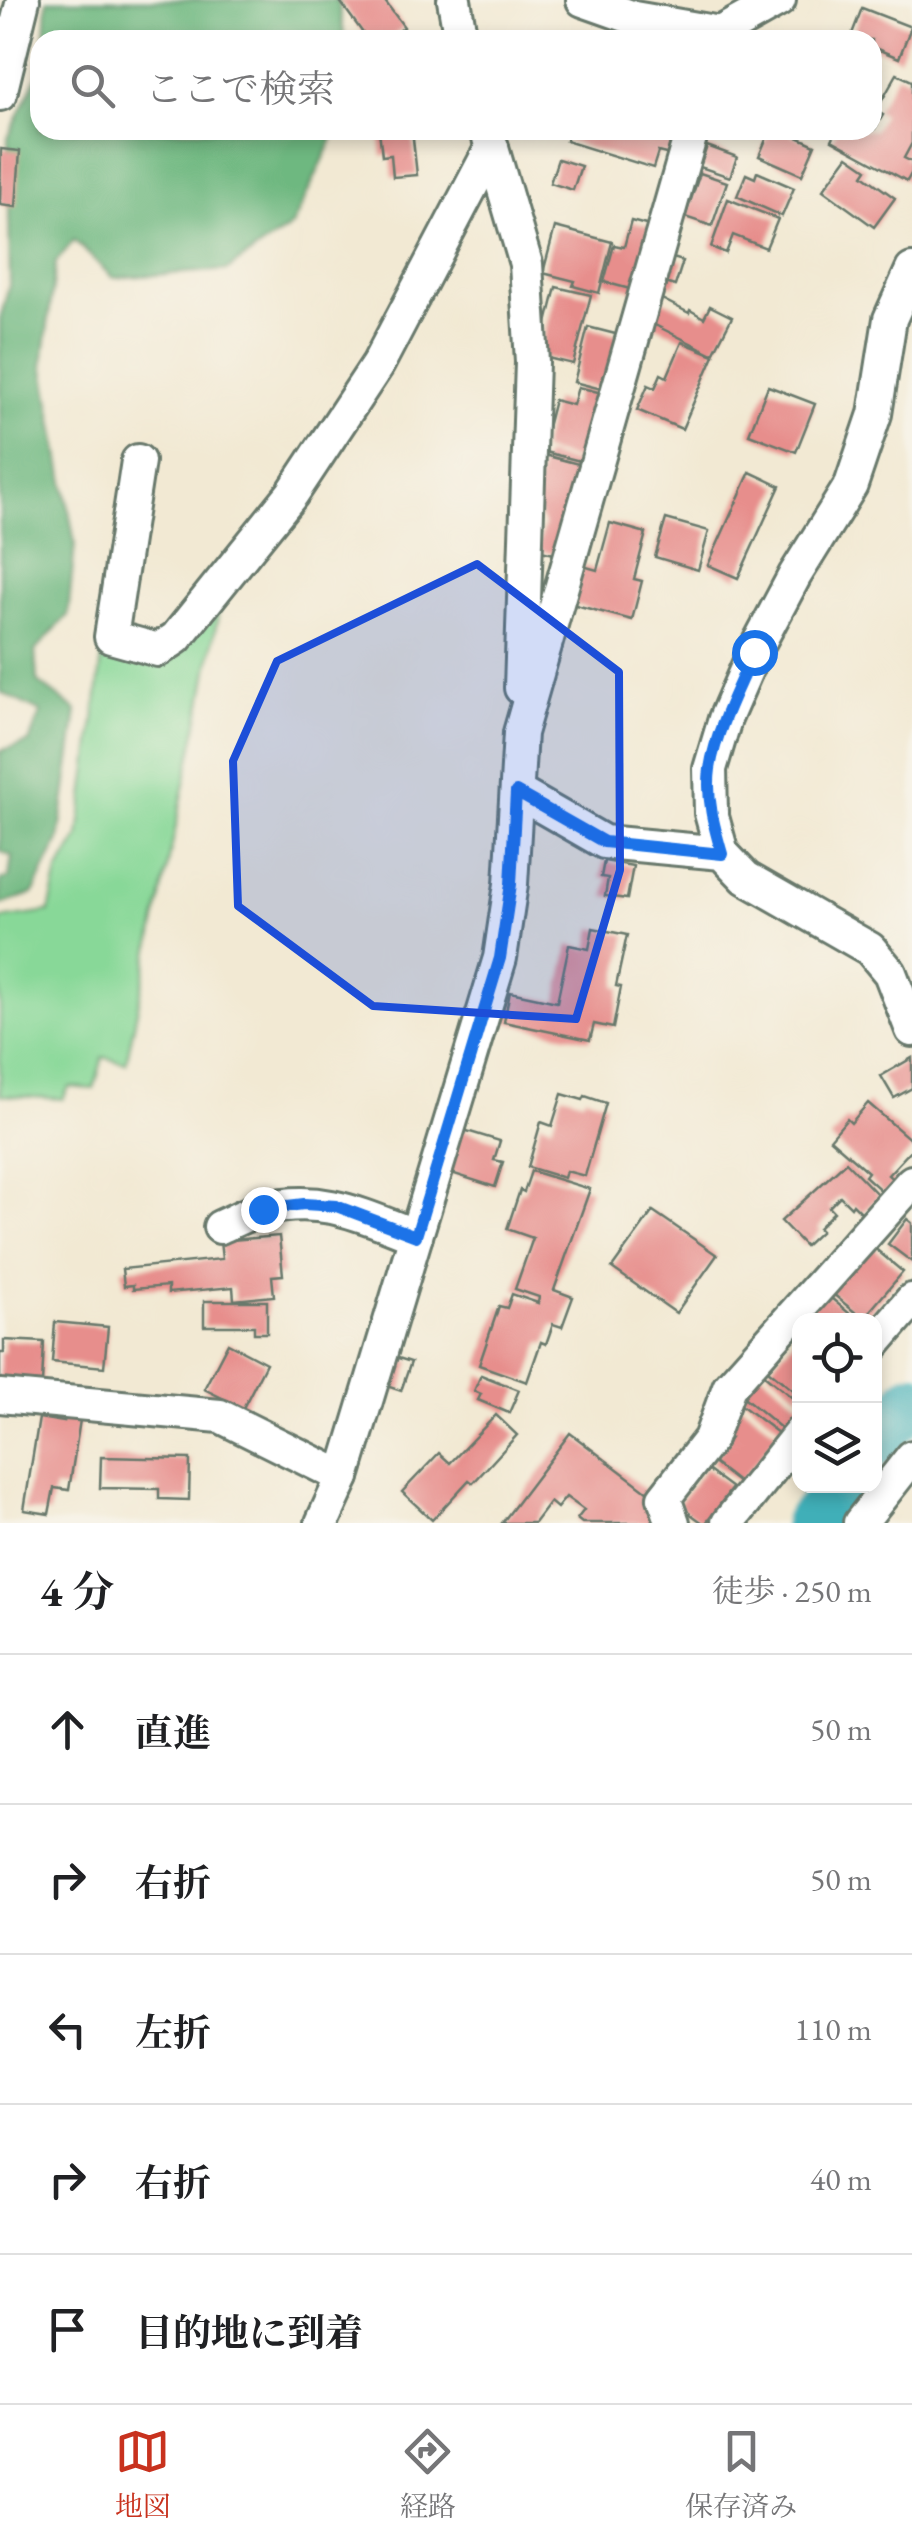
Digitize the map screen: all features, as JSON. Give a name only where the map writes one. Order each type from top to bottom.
[{"type":"street","points":[[0,94],[23,0]]},
{"type":"street","points":[[454,0],[459,30]]},
{"type":"street","points":[[582,0],[634,18],[691,30]]},
{"type":"street","points":[[729,30],[779,0]]},
{"type":"street","points":[[138,461],[111,638],[158,650],[176,638],[292,494],[378,364],[452,226],[488,140]]},
{"type":"street","points":[[322,1523],[343,1477],[500,958],[511,884],[532,362],[526,264],[490,140]]},
{"type":"street","points":[[520,732],[689,140]]},
{"type":"street","points":[[912,270],[890,319],[875,414],[851,485],[794,576],[754,652],[725,719],[710,769],[711,813],[722,854],[746,878],[870,949],[890,974],[912,1030]]},
{"type":"street","points":[[516,792],[604,842],[722,854]]},
{"type":"street","points":[[673,1523],[664,1498],[710,1439],[728,1387],[912,1182]]},
{"type":"street","points":[[220,1227],[263,1209],[304,1204],[336,1206],[416,1236]]},
{"type":"street","points":[[882,1335],[912,1300]]},
{"type":"street","points":[[0,1396],[220,1416],[343,1477]]},
{"type":"street","points":[[728,1523],[792,1443]]},
{"type":"street","points":[[860,1523],[912,1457]]},
{"type":"highlighted area","points":[[477,564],[619,672],[620,870],[576,1019],[373,1006],[238,906],[233,761],[277,661]]},
{"type":"green space","points":[[47,0],[338,0],[343,30],[46,30]]},
{"type":"green space","points":[[30,91],[30,140],[332,140],[292,226],[227,270],[113,278],[74,240],[56,262],[43,363],[75,544],[68,615],[35,651],[37,681],[77,711],[59,840],[33,894],[0,905],[0,880],[9,878],[12,856],[0,851],[0,751],[29,742],[41,712],[0,692],[0,320],[10,281],[8,138]]},
{"type":"green space","points":[[221,598],[126,1063],[103,1057],[94,1089],[69,1087],[63,1099],[0,1095],[0,919],[49,912],[58,872],[79,837],[102,657],[110,646],[154,658]]},
{"type":"building","points":[[339,0],[384,0],[404,27],[400,30],[361,30]]},
{"type":"building","points":[[862,8],[911,27],[899,58],[882,51],[882,30],[853,30]]},
{"type":"building","points":[[897,74],[912,81],[912,143],[904,158],[912,162],[912,172],[907,181],[832,140],[882,140],[882,100]]},
{"type":"building","points":[[380,140],[413,140],[417,175],[393,177],[391,155],[382,156]]},
{"type":"building","points":[[683,140],[678,157],[658,152],[653,168],[566,141]]},
{"type":"building","points":[[766,140],[804,140],[815,145],[802,175],[759,156]]},
{"type":"building","points":[[707,146],[737,157],[730,177],[700,167]]},
{"type":"building","points":[[1,149],[20,151],[16,207],[0,205]]},
{"type":"building","points":[[848,156],[867,169],[863,175],[895,198],[874,227],[823,190]]},
{"type":"building","points":[[558,159],[581,166],[573,190],[550,183]]},
{"type":"building","points":[[757,172],[794,188],[782,216],[737,196],[746,174],[755,178]]},
{"type":"building","points":[[700,173],[727,182],[712,226],[685,217]]},
{"type":"building","points":[[728,199],[778,219],[766,248],[733,235],[726,253],[711,247]]},
{"type":"building","points":[[631,221],[657,228],[641,292],[604,282],[614,245],[624,247]]},
{"type":"building","points":[[555,227],[612,242],[599,293],[573,286],[575,281],[543,273]]},
{"type":"building","points":[[666,256],[683,261],[675,286],[658,281]]},
{"type":"building","points":[[556,287],[591,295],[573,364],[539,356]]},
{"type":"building","points":[[660,298],[704,318],[710,306],[732,317],[713,354],[651,323]]},
{"type":"building","points":[[588,327],[627,337],[613,392],[574,382]]},
{"type":"building","points":[[682,342],[714,355],[682,429],[637,410],[648,385],[655,388],[661,374],[667,377]]},
{"type":"building","points":[[768,386],[815,404],[796,452],[749,434]]},
{"type":"building","points":[[578,387],[610,395],[592,464],[541,451],[554,400],[573,405]]},
{"type":"building","points":[[544,455],[590,467],[554,554],[537,550],[544,525],[533,500]]},
{"type":"building","points":[[750,472],[780,486],[738,578],[708,565]]},
{"type":"building","points":[[666,519],[709,531],[698,570],[655,557]]},
{"type":"building","points":[[610,523],[646,533],[634,579],[642,581],[632,620],[572,604],[583,566],[597,570]]},
{"type":"building","points":[[604,861],[633,866],[627,899],[605,896],[608,878],[601,877]]},
{"type":"building","points":[[593,928],[627,935],[616,986],[621,987],[613,1028],[594,1024],[590,1040],[504,1022],[510,992],[557,1002],[569,945],[589,949]]},
{"type":"building","points":[[912,1058],[912,1088],[894,1098],[881,1076]]},
{"type":"building","points":[[562,1094],[606,1103],[585,1176],[566,1171],[564,1178],[528,1167],[541,1122],[552,1126]]},
{"type":"building","points":[[868,1103],[912,1141],[912,1149],[888,1175],[896,1182],[885,1194],[865,1176],[868,1172],[830,1139]]},
{"type":"building","points":[[457,1128],[500,1141],[494,1160],[503,1162],[495,1187],[445,1171]]},
{"type":"building","points":[[846,1162],[879,1196],[862,1213],[840,1196],[829,1207],[834,1212],[818,1228],[821,1231],[805,1246],[781,1221]]},
{"type":"building","points":[[531,1171],[590,1189],[554,1290],[573,1297],[562,1327],[553,1324],[546,1344],[541,1342],[527,1382],[479,1365],[499,1306],[507,1308],[512,1294],[538,1303],[539,1297],[515,1289],[533,1238],[507,1229]]},
{"type":"building","points":[[653,1211],[717,1255],[676,1313],[612,1268]]},
{"type":"building","points":[[907,1219],[912,1223],[912,1262],[888,1244]]},
{"type":"building","points":[[279,1236],[283,1275],[272,1276],[274,1296],[234,1300],[233,1287],[168,1293],[168,1286],[124,1286],[122,1269],[222,1259],[220,1241]]},
{"type":"building","points":[[866,1241],[903,1272],[868,1313],[856,1313],[826,1288]]},
{"type":"building","points":[[824,1292],[849,1313],[812,1313],[808,1310]]},
{"type":"building","points":[[204,1301],[267,1301],[267,1333],[254,1333],[254,1326],[204,1326]]},
{"type":"building","points":[[55,1322],[108,1327],[104,1367],[52,1362]]},
{"type":"building","points":[[4,1340],[44,1342],[42,1384],[0,1382]]},
{"type":"building","points":[[792,1342],[792,1390],[768,1370]]},
{"type":"building","points":[[228,1343],[266,1363],[243,1408],[204,1389]]},
{"type":"building","points":[[389,1355],[411,1362],[401,1391],[378,1383]]},
{"type":"building","points":[[758,1370],[792,1398],[792,1417],[782,1429],[739,1393]]},
{"type":"building","points":[[481,1375],[519,1390],[509,1413],[478,1400],[481,1394],[474,1391]]},
{"type":"building","points":[[741,1405],[778,1433],[739,1483],[712,1462],[730,1438],[720,1431]]},
{"type":"building","points":[[496,1415],[517,1435],[432,1520],[402,1492],[439,1453],[450,1463]]},
{"type":"building","points":[[39,1418],[80,1420],[69,1490],[54,1488],[49,1514],[24,1510]]},
{"type":"building","points":[[570,1433],[652,1495],[663,1523],[582,1523],[577,1519],[584,1510],[566,1497],[557,1508],[550,1502],[534,1523],[502,1523]]},
{"type":"building","points":[[101,1457],[190,1459],[189,1500],[159,1499],[159,1489],[100,1488]]},
{"type":"building","points":[[705,1468],[732,1488],[703,1523],[678,1505]]},
{"type":"waterway","points":[[882,1435],[912,1399]]},
{"type":"waterway","points":[[809,1523],[834,1493]]},
{"type":"route","points":[[263,1209],[304,1204],[336,1206],[416,1236],[500,958],[511,884],[516,792],[604,842],[722,854],[711,813],[710,769],[725,719],[754,652]]}]
